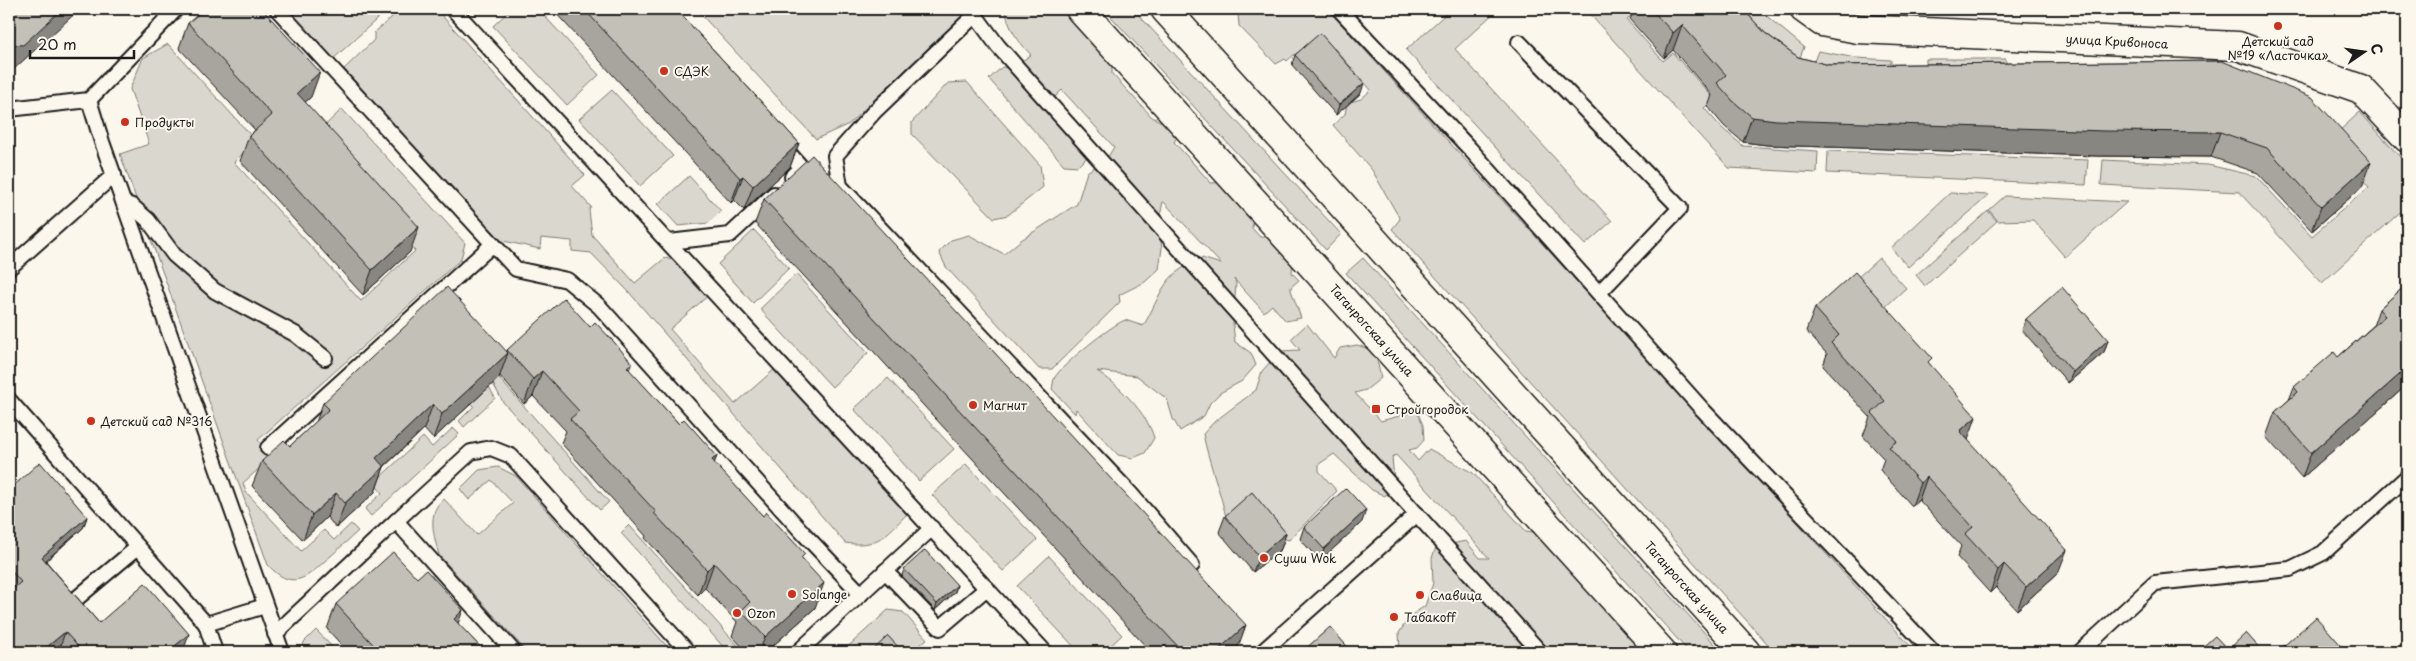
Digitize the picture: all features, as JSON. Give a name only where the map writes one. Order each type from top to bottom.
[{"type":"main road","name":"Таганрогская улица","points":[[1080,9],[1662,652]]},
{"type":"main road","name":"Таганрогская улица","points":[[1166,9],[1746,652]]},
{"type":"main road","name":"улица Кривоноса","points":[[1804,9],[1822,22],[1858,29],[2238,46],[2361,89],[2407,138]]},
{"type":"lane","points":[[9,108],[89,100],[176,9]]},
{"type":"lane","points":[[277,9],[516,269],[567,280],[599,306],[804,534],[861,594]]},
{"type":"lane","points":[[453,9],[1045,652]]},
{"type":"lane","points":[[1339,9],[1470,149],[1709,416],[1933,652]]},
{"type":"lane","points":[[1192,565],[1130,493],[840,186],[835,156],[874,112],[976,12],[1005,53],[1540,652]]},
{"type":"lane","points":[[1519,42],[1680,208],[1599,293]]},
{"type":"lane","points":[[89,100],[282,652]]},
{"type":"lane","points":[[669,242],[730,235],[802,168],[769,131]]},
{"type":"lane","points":[[9,268],[114,175]]},
{"type":"lane","points":[[124,203],[132,206],[148,220],[174,255],[214,291],[295,334],[325,358]]},
{"type":"lane","points":[[268,448],[493,244]]},
{"type":"lane","points":[[9,400],[206,624],[215,652]]},
{"type":"lane","points":[[275,634],[471,452],[491,448],[511,456],[688,652]]},
{"type":"lane","points":[[2080,652],[2155,583],[2290,568],[2323,553],[2407,477]]},
{"type":"lane","points":[[1262,652],[1417,514]]},
{"type":"lane","points":[[396,520],[514,652]]},
{"type":"lane","points":[[798,652],[932,528]]},
{"type":"lane","points":[[76,599],[138,548]]},
{"type":"lane","points":[[885,571],[940,628],[987,588]]},
{"type":"lane","points":[[206,624],[265,606]]},
{"type":"shaded area","points":[[287,9],[388,9],[332,60]]},
{"type":"shaded area","points":[[401,9],[436,9],[585,175],[572,186],[591,207],[589,210],[592,235],[635,283],[665,258],[681,262],[711,293],[670,329],[735,404],[776,368],[908,513],[894,528],[874,542],[866,544],[845,543],[628,291],[591,253],[572,251],[572,241],[541,238],[540,249],[499,240],[344,69],[374,40],[374,33]]},
{"type":"shaded area","points":[[511,9],[538,9],[599,75],[567,105],[493,26]]},
{"type":"shaded area","points":[[696,9],[969,9],[849,124],[816,139]]},
{"type":"shaded area","points":[[1006,9],[1068,9],[1112,56],[1112,74],[1152,117],[1166,124],[1177,137],[1174,142],[1211,183],[1226,182],[1236,192],[1245,202],[1251,214],[1252,228],[1260,237],[1282,238],[1293,257],[1292,273],[1299,280],[1291,287],[1291,290],[1301,318],[1286,321],[1272,305],[1264,312],[1234,279],[1236,283],[1233,325],[1235,342],[1251,353],[1256,365],[1242,381],[1220,393],[1210,403],[1204,416],[1180,431],[1173,419],[1167,399],[1137,376],[1097,371],[1131,400],[1146,419],[1151,429],[1154,438],[1145,453],[1133,458],[1118,455],[1076,409],[1075,414],[1052,389],[1054,378],[1098,337],[1118,324],[1125,320],[1143,326],[1166,283],[1180,270],[1202,258],[1221,264],[1163,201],[1159,222],[1106,160],[1114,147],[1062,90],[1051,101],[1022,61],[1031,55],[1018,40],[1011,28]]},
{"type":"shaded area","points":[[1104,9],[1133,9],[1341,234],[1326,250]]},
{"type":"shaded area","points":[[1231,9],[1343,9],[1351,35],[1916,652],[1775,652],[1392,229],[1400,219],[1372,170],[1333,125],[1345,114],[1347,103],[1361,99],[1371,90],[1335,49],[1321,47],[1304,49],[1287,61],[1285,59],[1276,64],[1239,26],[1238,13]]},
{"type":"shaded area","points":[[1451,9],[1498,9],[1455,49],[1612,221],[1585,245],[1406,50]]},
{"type":"shaded area","points":[[1585,9],[1632,9],[1635,12],[1627,20],[1663,61],[1673,53],[1714,99],[1704,108],[1722,128],[1743,146],[1818,151],[1817,173],[1729,168]]},
{"type":"shaded area","points":[[1718,9],[1758,9],[1804,47],[1792,78]]},
{"type":"shaded area","points":[[168,44],[256,141],[234,162],[361,301],[415,251],[312,138],[342,109],[465,243],[461,259],[258,440],[272,457],[243,483],[246,492],[301,551],[324,530],[334,540],[351,524],[358,531],[311,573],[298,579],[284,578],[268,565],[120,154],[149,144],[130,89],[143,58]]},
{"type":"shaded area","points":[[1818,51],[1856,58],[1891,60],[1891,85],[1806,82]]},
{"type":"shaded area","points":[[1926,59],[2006,59],[2006,85],[1926,86]]},
{"type":"shaded area","points":[[1002,67],[1014,69],[1088,156],[1078,166],[1064,165],[989,79]]},
{"type":"shaded area","points":[[967,82],[1040,165],[1043,187],[1008,215],[994,218],[912,134],[912,122],[948,83]]},
{"type":"shaded area","points":[[612,90],[673,156],[640,186],[579,119]]},
{"type":"shaded area","points":[[2360,112],[2407,165],[2407,206],[2322,283],[2239,192],[2101,185],[2103,160],[2208,165],[2256,176],[2312,236],[2369,187],[2328,141]]},
{"type":"shaded area","points":[[1828,151],[2088,160],[2086,185],[1827,173]]},
{"type":"shaded area","points":[[1099,164],[1159,232],[1162,248],[1159,269],[1145,282],[1119,295],[1120,302],[1052,369],[1039,369],[946,267],[939,252],[951,240],[969,235],[1004,254],[1021,240],[1077,204],[1087,172]]},
{"type":"shaded area","points":[[689,176],[721,211],[709,223],[678,226],[658,204]]},
{"type":"shaded area","points":[[1950,193],[1989,195],[1908,267],[1891,248]]},
{"type":"shaded area","points":[[2005,196],[2127,202],[2065,257],[2033,220],[1998,221],[1989,210]]},
{"type":"shaded area","points":[[1988,211],[1997,221],[1925,286],[1916,275]]},
{"type":"shaded area","points":[[754,230],[789,268],[753,303],[718,264]]},
{"type":"shaded area","points":[[1363,258],[1722,652],[1689,652],[1346,273]]},
{"type":"shaded area","points":[[1879,258],[1906,288],[1884,308],[1845,289]]},
{"type":"shaded area","points":[[796,274],[868,353],[832,387],[760,309]]},
{"type":"shaded area","points":[[1307,324],[1334,358],[1340,348],[1357,345],[1375,351],[1381,378],[1366,390],[1355,393],[1381,421],[1417,411],[1423,425],[1424,440],[1417,448],[1409,450],[1418,461],[1429,449],[1473,473],[1526,531],[1534,532],[1543,539],[1656,652],[1400,652],[1399,633],[1410,616],[1425,606],[1433,583],[1432,558],[1436,547],[1466,541],[1480,558],[1489,558],[1396,455],[1392,457],[1394,480],[1385,496],[1372,490],[1334,454],[1319,464],[1319,471],[1337,491],[1289,540],[1227,522],[1203,434],[1214,422],[1256,390],[1262,371],[1280,351],[1300,350],[1291,339]]},
{"type":"shaded area","points":[[498,377],[609,502],[600,510],[503,402],[492,382]]},
{"type":"shaded area","points":[[888,378],[954,449],[919,481],[854,409]]},
{"type":"shaded area","points":[[485,379],[495,398],[464,427],[459,421],[474,406],[466,397]]},
{"type":"shaded area","points":[[453,428],[459,434],[371,516],[365,509],[382,493],[374,483],[423,437],[432,447]]},
{"type":"shaded area","points":[[966,464],[1037,540],[1003,571],[932,495]]},
{"type":"shaded area","points":[[498,467],[516,476],[672,652],[527,652],[439,555],[434,532],[433,517],[438,504],[444,499],[477,535],[513,503],[491,480],[469,500],[460,489],[479,470]]},
{"type":"shaded area","points":[[629,525],[741,649],[737,652],[728,652],[621,533]]},
{"type":"shaded area","points":[[1049,556],[1122,635],[1104,652],[1079,652],[1017,586]]},
{"type":"shaded area","points":[[888,610],[903,612],[927,639],[912,652],[875,652],[870,648],[865,652],[842,652]]},
{"type":"shaded area","points":[[316,630],[337,652],[302,652],[304,642]]},
{"type":"building","points":[[9,9],[62,9],[23,45],[9,44]]},
{"type":"building","points":[[204,9],[262,9],[320,72],[297,93],[419,227],[372,270],[249,136],[272,115],[188,23]]},
{"type":"building","points":[[584,9],[676,9],[799,143],[753,186],[743,176],[740,178]]},
{"type":"building","points":[[1651,9],[1743,9],[1765,33],[1798,57],[1829,65],[2222,61],[2312,97],[2371,162],[2321,207],[2267,148],[2220,132],[2105,131],[1776,120],[1752,117],[1733,101],[1717,83],[1726,75],[1682,25],[1673,33]]},
{"type":"building","points":[[1320,33],[1364,83],[1339,105],[1295,55]]},
{"type":"building","points":[[812,155],[1246,625],[1216,652],[1183,652],[764,199]]},
{"type":"building","points":[[1855,272],[1932,358],[1928,362],[1976,417],[1960,431],[2067,550],[2026,587],[2004,564],[1998,570],[1965,534],[1973,527],[1927,477],[1920,483],[1889,447],[1897,441],[1872,413],[1885,401],[1831,343],[1839,335],[1815,308]]},
{"type":"building","points":[[2407,284],[2407,368],[2311,453],[2275,412],[2298,392],[2294,387],[2334,352],[2338,357],[2385,316],[2379,309]]},
{"type":"building","points":[[447,287],[508,353],[442,414],[433,404],[376,458],[384,467],[345,503],[336,493],[312,515],[262,461],[284,440],[290,446],[329,409],[323,403]]},
{"type":"building","points":[[2062,287],[2108,340],[2073,372],[2026,319]]},
{"type":"building","points":[[564,298],[590,327],[595,322],[614,342],[632,363],[627,367],[679,424],[684,419],[717,456],[712,460],[763,516],[766,512],[805,554],[801,558],[824,583],[765,637],[741,611],[750,602],[714,563],[707,570],[570,419],[579,411],[542,371],[533,379],[507,350]]},
{"type":"building","points":[[40,462],[87,517],[42,557],[99,623],[145,583],[189,634],[168,652],[83,652],[65,632],[41,652],[9,652],[9,592],[21,582],[9,568],[9,490]]},
{"type":"building","points":[[1346,488],[1366,510],[1324,549],[1304,527]]},
{"type":"building","points":[[1252,492],[1286,533],[1259,556],[1225,516]]},
{"type":"building","points":[[925,550],[957,585],[937,604],[904,569]]},
{"type":"building","points":[[393,552],[417,578],[426,570],[463,610],[454,619],[485,652],[380,652],[336,604]]},
{"type":"building","points":[[2316,617],[2347,652],[2277,652]]},
{"type":"building","points":[[1330,627],[1352,652],[1302,652]]},
{"type":"building","points":[[2246,633],[2263,652],[2197,652],[2215,636],[2228,650]]},
{"type":"building","points":[[888,636],[903,652],[871,652]]},
{"type":"place","name":"Детский сад №19 «Ласточка»","points":[[2278,26]]},
{"type":"place","name":"СДЭК","points":[[664,71]]},
{"type":"place","name":"Продукты","points":[[125,122]]},
{"type":"place","name":"Магнит","points":[[973,405]]},
{"type":"place","name":"Стройгородок","points":[[1376,409]]},
{"type":"place","name":"Детский сад №316","points":[[91,421]]},
{"type":"place","name":"Суши Wok","points":[[1264,558]]},
{"type":"place","name":"Solange","points":[[792,594]]},
{"type":"place","name":"Славица","points":[[1420,595]]},
{"type":"place","name":"Ozon","points":[[737,613]]},
{"type":"place","name":"Табакoff","points":[[1394,617]]}]
